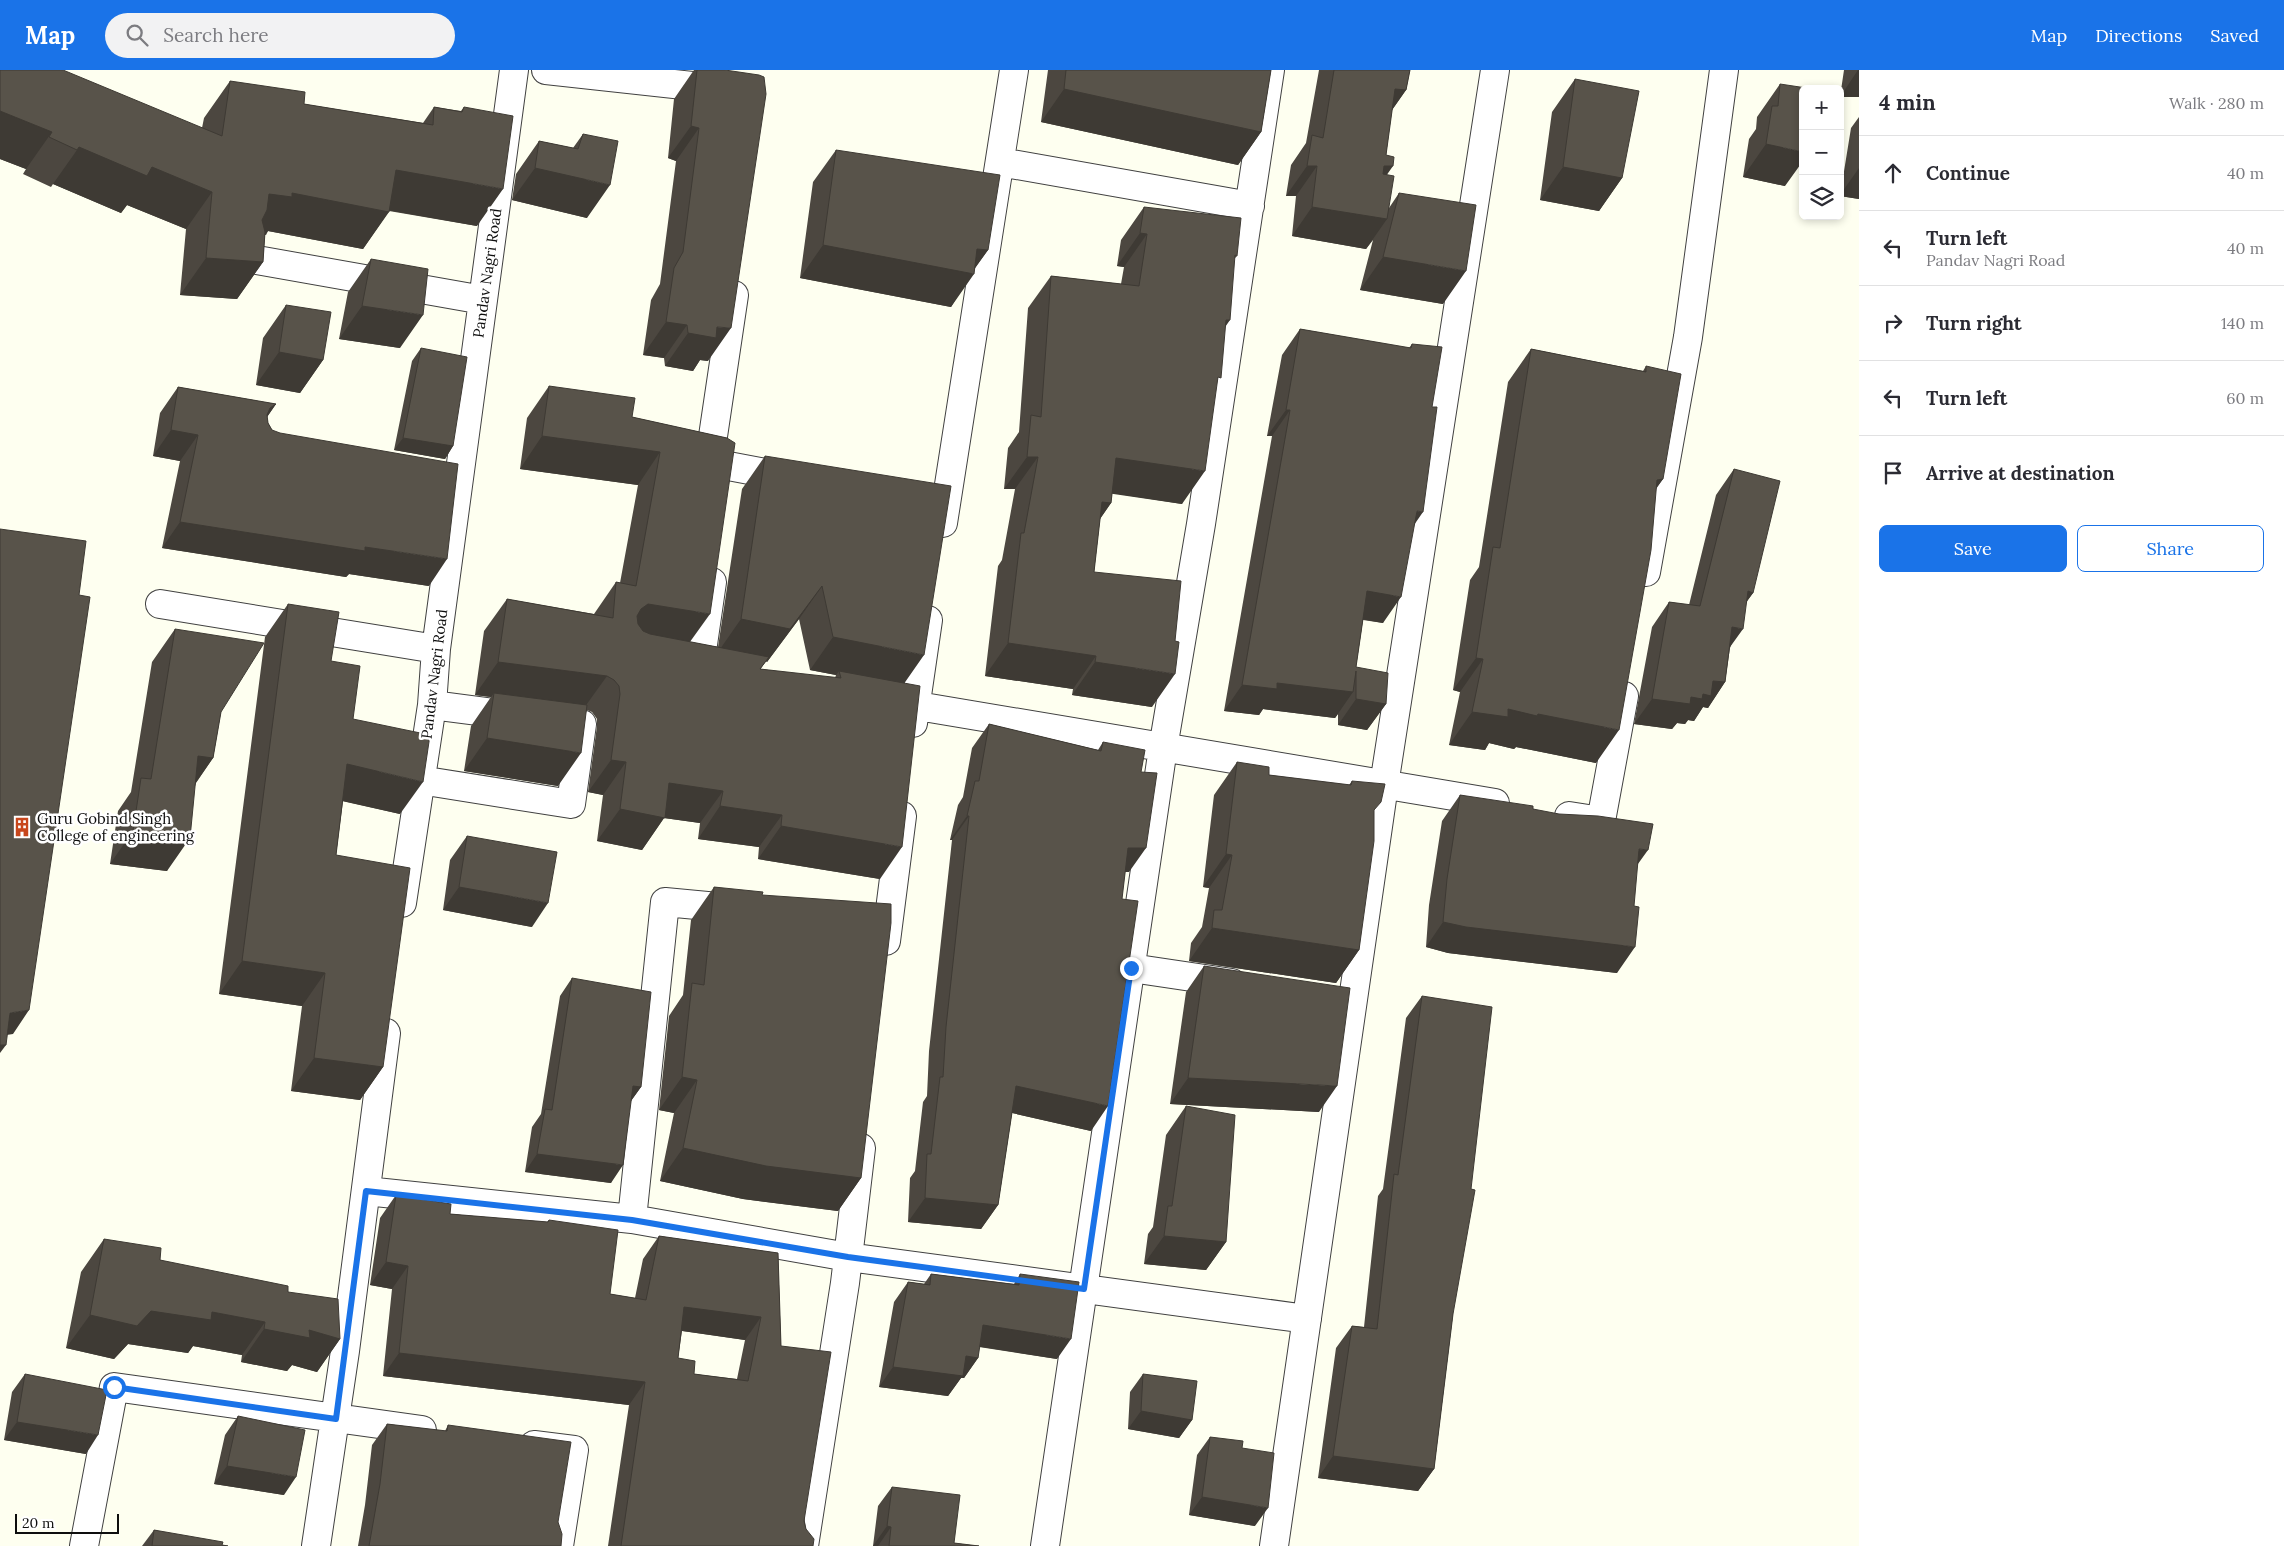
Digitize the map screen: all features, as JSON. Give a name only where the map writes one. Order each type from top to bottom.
[{"type":"street","name":"Pandav Nagri Road","points":[[399,931],[432,705],[436,649],[514,70]]},
{"type":"street","points":[[546,70],[711,87],[746,95]]},
{"type":"street","points":[[940,543],[1014,70]]},
{"type":"street","points":[[1045,1546],[1164,748],[1201,524],[1270,70]]},
{"type":"street","points":[[1281,1545],[1307,1319],[1352,1001],[1495,70]]},
{"type":"street","points":[[1641,598],[1688,337],[1724,70]]},
{"type":"street","points":[[1000,162],[1250,206]]},
{"type":"street","points":[[251,259],[483,300]]},
{"type":"street","points":[[738,266],[712,443],[715,459],[730,466],[818,482]]},
{"type":"street","points":[[726,495],[730,466]]},
{"type":"street","points":[[430,472],[459,477]]},
{"type":"street","points":[[917,500],[946,505]]},
{"type":"street","points":[[700,665],[716,561]]},
{"type":"street","points":[[910,746],[914,706],[933,591]]},
{"type":"street","points":[[160,604],[436,649]]},
{"type":"street","points":[[674,660],[729,670]]},
{"type":"street","points":[[1545,812],[1602,821],[1627,676]]},
{"type":"street","points":[[856,695],[1516,807]]},
{"type":"street","points":[[420,780],[571,804],[582,724],[432,705]]},
{"type":"street","points":[[883,963],[895,884],[905,796]]},
{"type":"street","points":[[632,1220],[665,902],[764,911]]},
{"type":"street","points":[[860,921],[888,923]]},
{"type":"street","points":[[1131,968],[1256,986]]},
{"type":"street","points":[[1324,996],[1352,1001]]},
{"type":"street","points":[[316,1546],[336,1419],[389,1008]]},
{"type":"street","points":[[804,1546],[848,1257],[864,1120]]},
{"type":"street","points":[[366,1191],[632,1220],[848,1257],[1307,1319]]},
{"type":"street","points":[[84,1546],[114,1387],[450,1434]]},
{"type":"street","points":[[507,1441],[574,1450],[559,1546]]},
{"type":"building","points":[[0,70],[63,70],[222,136],[230,81],[305,92],[304,104],[433,125],[434,107],[462,112],[464,107],[513,116],[503,189],[396,170],[389,212],[292,193],[292,197],[269,194],[267,210],[262,220],[265,232],[263,262],[206,258],[212,192],[152,167],[147,176],[79,147],[77,150],[49,137],[52,132],[0,111]]},
{"type":"building","points":[[697,70],[725,70],[759,75],[764,77],[766,94],[731,328],[717,327],[716,338],[688,333],[687,325],[666,322],[674,268],[683,252],[699,128],[691,126]]},
{"type":"building","points":[[1066,70],[1271,70],[1261,132],[1064,89]]},
{"type":"building","points":[[1334,70],[1410,70],[1406,90],[1395,89],[1386,155],[1394,157],[1393,166],[1384,166],[1383,174],[1394,176],[1387,219],[1312,207],[1317,166],[1307,166],[1312,135],[1323,138]]},
{"type":"building","points":[[1575,79],[1639,91],[1622,178],[1563,167]]},
{"type":"building","points":[[1780,84],[1799,87],[1799,151],[1766,144],[1772,106],[1778,106]]},
{"type":"building","points":[[583,134],[618,141],[610,185],[535,168],[539,141],[578,149]]},
{"type":"building","points":[[836,150],[1000,175],[988,250],[977,249],[974,274],[823,245]]},
{"type":"building","points":[[1399,193],[1476,205],[1466,271],[1383,257]]},
{"type":"building","points":[[1144,207],[1241,218],[1237,256],[1235,255],[1230,320],[1226,320],[1221,378],[1218,377],[1205,471],[1116,458],[1111,503],[1102,502],[1094,572],[1181,581],[1175,641],[1179,642],[1175,674],[1095,662],[1096,656],[1008,643],[1021,533],[1024,533],[1038,457],[1027,457],[1031,415],[1041,417],[1051,276],[1139,286],[1147,234],[1140,233]]},
{"type":"building","points":[[371,259],[428,269],[423,315],[362,306]]},
{"type":"building","points":[[286,305],[331,312],[323,360],[279,352]]},
{"type":"building","points":[[1300,329],[1411,348],[1412,344],[1442,347],[1432,407],[1437,407],[1423,512],[1417,511],[1401,597],[1367,591],[1356,667],[1388,673],[1386,704],[1356,699],[1356,671],[1353,692],[1277,683],[1277,689],[1242,685],[1290,410],[1286,410]]},
{"type":"building","points":[[421,348],[467,357],[453,446],[403,438]]},
{"type":"building","points":[[1531,349],[1646,372],[1646,366],[1681,374],[1663,479],[1657,480],[1651,550],[1619,730],[1508,709],[1508,717],[1472,712],[1483,659],[1476,658],[1493,547],[1500,548]]},
{"type":"building","points":[[549,386],[635,398],[632,417],[727,438],[735,443],[710,614],[648,604],[641,609],[637,616],[638,624],[643,631],[650,634],[769,657],[760,669],[841,678],[839,671],[920,686],[902,847],[781,826],[782,815],[720,806],[723,791],[669,783],[665,818],[620,809],[626,762],[611,760],[620,694],[619,686],[607,676],[498,662],[507,599],[613,618],[616,582],[636,586],[660,452],[542,436]]},
{"type":"building","points":[[178,387],[276,404],[270,408],[267,415],[268,423],[272,430],[280,433],[458,464],[447,559],[365,547],[365,551],[180,522],[198,435],[171,430]]},
{"type":"building","points":[[765,456],[951,486],[924,655],[833,637],[822,586],[790,629],[741,619]]},
{"type":"building","points":[[1734,469],[1780,481],[1753,593],[1748,591],[1743,629],[1732,627],[1725,682],[1713,681],[1711,696],[1703,694],[1702,699],[1691,697],[1690,704],[1652,699],[1669,602],[1700,606]]},
{"type":"building","name":"Guru Gobind Singh College of engineering","points":[[0,529],[86,541],[79,595],[90,597],[29,1010],[10,1013],[6,1045],[0,1045]]},
{"type":"building","points":[[288,604],[339,612],[331,661],[360,666],[353,719],[430,735],[423,782],[347,764],[336,855],[410,868],[383,1067],[314,1058],[325,973],[242,961]]},
{"type":"building","points":[[175,629],[264,643],[221,712],[213,758],[198,756],[190,838],[133,831],[141,778],[151,779]]},
{"type":"building","points":[[494,693],[587,705],[581,753],[487,738]]},
{"type":"building","points":[[989,724],[1101,751],[1103,742],[1145,750],[1141,772],[1157,773],[1146,848],[1128,848],[1122,899],[1138,901],[1108,1106],[1016,1086],[998,1205],[925,1198],[927,1154],[931,1154],[940,1077],[943,1077],[946,1027],[969,816],[967,816],[975,781],[979,781]]},
{"type":"building","points":[[1237,762],[1269,767],[1269,775],[1351,785],[1352,781],[1385,784],[1381,802],[1374,810],[1374,841],[1359,950],[1212,928],[1214,910],[1222,910],[1232,855],[1226,854]]},
{"type":"building","points":[[1460,795],[1533,806],[1533,809],[1559,814],[1598,816],[1653,824],[1648,850],[1639,849],[1634,906],[1639,907],[1635,947],[1466,927],[1443,922],[1447,879]]},
{"type":"building","points":[[467,836],[557,852],[548,903],[459,887]]},
{"type":"building","points":[[714,887],[763,892],[762,895],[891,904],[891,923],[861,1178],[766,1166],[683,1148],[697,1080],[682,1077],[692,983],[704,985]]},
{"type":"building","points":[[1204,966],[1350,988],[1337,1086],[1188,1078]]},
{"type":"building","points":[[572,978],[651,992],[641,1087],[633,1086],[623,1165],[537,1154],[545,1109],[552,1110]]},
{"type":"building","points":[[1422,996],[1492,1007],[1471,1189],[1475,1190],[1453,1314],[1434,1469],[1333,1456],[1352,1326],[1377,1329],[1394,1174],[1398,1175]]},
{"type":"building","points":[[1186,1106],[1235,1115],[1226,1242],[1164,1236],[1168,1206],[1172,1206]]},
{"type":"building","points":[[396,1195],[451,1204],[450,1214],[548,1222],[549,1220],[618,1230],[610,1294],[646,1300],[659,1236],[778,1253],[781,1346],[831,1352],[804,1521],[806,1529],[814,1539],[813,1546],[621,1546],[645,1382],[399,1353],[408,1266],[386,1262]],"holes":[[[684,1307],[761,1317],[748,1381],[694,1374],[695,1361],[678,1358]]]},
{"type":"building","points":[[104,1239],[161,1248],[160,1260],[288,1286],[288,1292],[338,1299],[340,1339],[309,1330],[310,1338],[264,1329],[265,1322],[212,1312],[211,1320],[151,1311],[137,1326],[90,1315]]},
{"type":"building","points":[[931,1274],[1019,1285],[1020,1274],[1079,1282],[1071,1339],[983,1325],[978,1358],[966,1356],[963,1376],[893,1367],[908,1282],[930,1285]]},
{"type":"building","points":[[25,1374],[107,1390],[98,1435],[17,1422]]},
{"type":"building","points":[[1143,1374],[1197,1381],[1192,1420],[1141,1411]]},
{"type":"building","points":[[238,1416],[305,1430],[296,1477],[227,1466]]},
{"type":"building","points":[[387,1424],[447,1431],[448,1425],[571,1442],[558,1522],[562,1534],[561,1546],[369,1546],[380,1484]]},
{"type":"building","points":[[1210,1437],[1243,1441],[1242,1448],[1274,1453],[1268,1508],[1202,1497]]},
{"type":"building","points":[[892,1487],[960,1495],[954,1543],[979,1546],[889,1546],[891,1527],[887,1526]]},
{"type":"building","points":[[154,1530],[223,1542],[222,1545],[228,1546],[152,1546]]},
{"type":"place","name":"Guru Gobind Singh College of engineering","points":[[22,827]]},
{"type":"route","points":[[114,1387],[336,1419],[366,1191],[632,1220],[848,1257],[1084,1289],[1131,968]]}]
